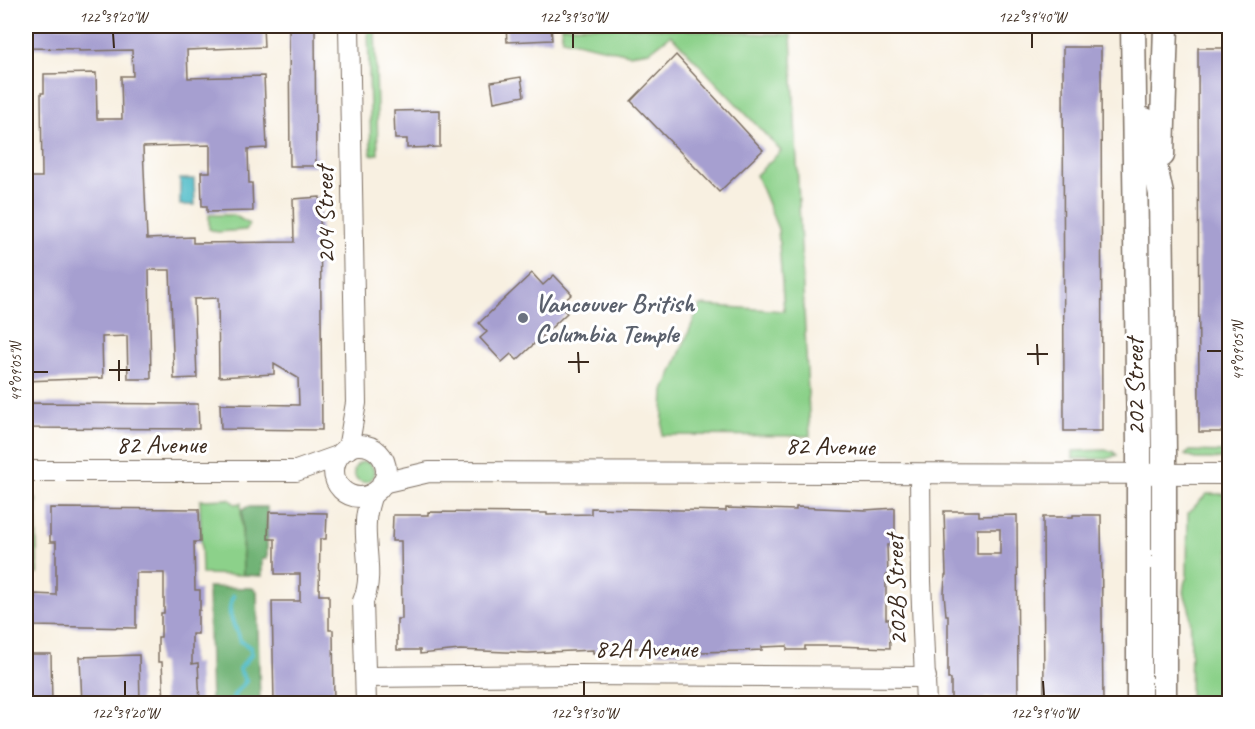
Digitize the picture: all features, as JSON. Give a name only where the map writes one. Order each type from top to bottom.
[{"type":"main road","name":"202 Street","points":[[1133,26],[1139,474],[1139,704]]},
{"type":"main road","points":[[1161,194],[1166,26]]},
{"type":"main road","name":"202 Street","points":[[1134,74],[1161,194],[1164,704]]},
{"type":"street","name":"204 Street","points":[[343,453],[356,403],[349,26]]},
{"type":"street","name":"204 Street","points":[[356,403],[375,452]]},
{"type":"street","points":[[363,602],[367,594],[366,519],[386,472],[375,452],[361,446],[343,453],[334,465],[334,473],[351,507],[357,592],[363,602],[366,704]]},
{"type":"street","name":"82 Avenue","points":[[375,452],[429,472]]},
{"type":"street","name":"82 Avenue","points":[[296,471],[343,453]]},
{"type":"street","name":"82 Avenue","points":[[26,471],[296,471],[341,487]]},
{"type":"street","name":"82 Avenue","points":[[377,489],[429,472],[1230,474]]},
{"type":"street","name":"202B Street","points":[[920,474],[926,704]]},
{"type":"street","points":[[341,487],[357,497],[377,489]]},
{"type":"street","name":"82A Avenue","points":[[366,676],[926,677]]},
{"type":"green space","points":[[368,26],[375,26],[378,154],[371,155]]},
{"type":"green space","points":[[562,26],[620,26],[791,35],[810,436],[662,435],[664,391],[700,305],[784,311],[778,229],[756,175],[781,151],[671,35],[650,51],[629,54],[562,39]]},
{"type":"green space","points":[[209,215],[234,215],[249,224],[246,230],[217,232],[209,229]]},
{"type":"green space","points":[[1105,450],[1117,455],[1107,459],[1073,459],[1073,451]]},
{"type":"green space","points":[[1190,451],[1229,452],[1229,459],[1195,459],[1185,455]]},
{"type":"green space","points":[[364,462],[371,465],[374,472],[371,479],[364,482],[357,479],[354,472],[357,465]]},
{"type":"green space","points":[[1207,494],[1229,494],[1229,703],[1190,703],[1190,613],[1184,587],[1187,577],[1188,513]]},
{"type":"green space","points":[[28,495],[36,498],[37,574],[27,572],[32,560],[32,515],[26,507]]},
{"type":"green space","points":[[229,499],[235,504],[241,503],[243,575],[202,574],[200,500]]},
{"type":"green space","points":[[247,507],[267,507],[267,559],[262,559],[262,576],[243,575],[242,510]]},
{"type":"green space","points":[[208,587],[252,588],[257,591],[260,703],[211,703]]},
{"type":"water","points":[[180,179],[194,179],[195,205],[180,205]]},
{"type":"building","points":[[26,26],[263,26],[264,47],[187,50],[188,78],[264,76],[267,148],[248,149],[253,211],[207,212],[207,206],[202,206],[201,172],[210,172],[210,145],[143,147],[147,239],[193,237],[193,243],[294,242],[293,199],[320,197],[322,430],[221,429],[220,404],[299,405],[298,378],[274,364],[274,374],[219,377],[218,298],[194,299],[197,378],[174,379],[170,270],[149,270],[151,379],[128,379],[127,336],[102,337],[103,378],[26,381],[26,177],[42,177],[41,93],[44,93],[44,74],[96,73],[97,119],[122,119],[121,76],[133,76],[132,50],[79,51],[79,49],[26,48]]},
{"type":"building","points":[[289,26],[315,26],[316,166],[290,166]]},
{"type":"building","points":[[506,26],[551,26],[552,40],[507,42]]},
{"type":"building","points":[[1063,47],[1101,47],[1102,431],[1064,431]]},
{"type":"building","points":[[1198,48],[1230,48],[1230,432],[1199,432]]},
{"type":"building","points":[[676,55],[763,150],[719,192],[631,101]]},
{"type":"building","points":[[521,77],[524,96],[494,102],[491,82]]},
{"type":"building","points":[[440,110],[440,147],[407,148],[407,139],[395,139],[394,111]]},
{"type":"building","name":"Vancouver British Columbia Temple","points":[[532,273],[543,285],[554,275],[572,294],[559,306],[567,313],[517,360],[511,354],[502,362],[480,338],[487,332],[479,323]]},
{"type":"building","points":[[26,403],[198,404],[199,429],[26,428]]},
{"type":"building","points":[[796,507],[865,510],[895,508],[895,545],[887,545],[886,619],[889,619],[890,648],[805,646],[805,650],[787,650],[787,646],[762,647],[762,650],[658,653],[658,647],[612,649],[612,652],[593,653],[593,650],[528,653],[460,650],[420,654],[420,650],[397,650],[397,619],[402,619],[401,541],[392,541],[393,515],[428,515],[428,512],[591,514],[591,508],[726,511],[726,508],[796,510]]},
{"type":"building","points":[[50,508],[199,509],[200,542],[194,542],[195,590],[200,590],[200,610],[198,610],[198,634],[192,634],[192,664],[198,663],[200,704],[164,704],[162,662],[158,662],[158,637],[161,637],[161,613],[164,613],[164,573],[136,573],[136,628],[34,626],[35,594],[56,595],[56,542],[50,542]]},
{"type":"building","points":[[944,511],[979,511],[979,516],[1017,515],[1018,697],[985,698],[985,702],[951,702],[951,679],[948,679],[948,615],[946,615],[944,594],[946,575]],"holes":[[[977,529],[1000,529],[1000,554],[977,554]]]},
{"type":"building","points":[[269,512],[327,513],[326,539],[320,539],[319,595],[329,595],[329,630],[333,630],[334,704],[274,704],[272,601],[300,601],[300,574],[275,574],[275,539],[268,539]]},
{"type":"building","points":[[1073,515],[1101,515],[1103,704],[1073,704],[1073,698],[1044,698],[1043,517],[1073,517]]},
{"type":"building","points":[[26,654],[51,654],[52,704],[26,704]]},
{"type":"building","points":[[139,655],[140,704],[82,704],[80,657]]},
{"type":"waterway","points":[[232,704],[234,695],[246,681],[239,669],[252,654],[250,647],[240,641],[230,615],[233,596]]},
{"type":"place","name":"Vancouver British Columbia Temple","points":[[523,318]]}]
